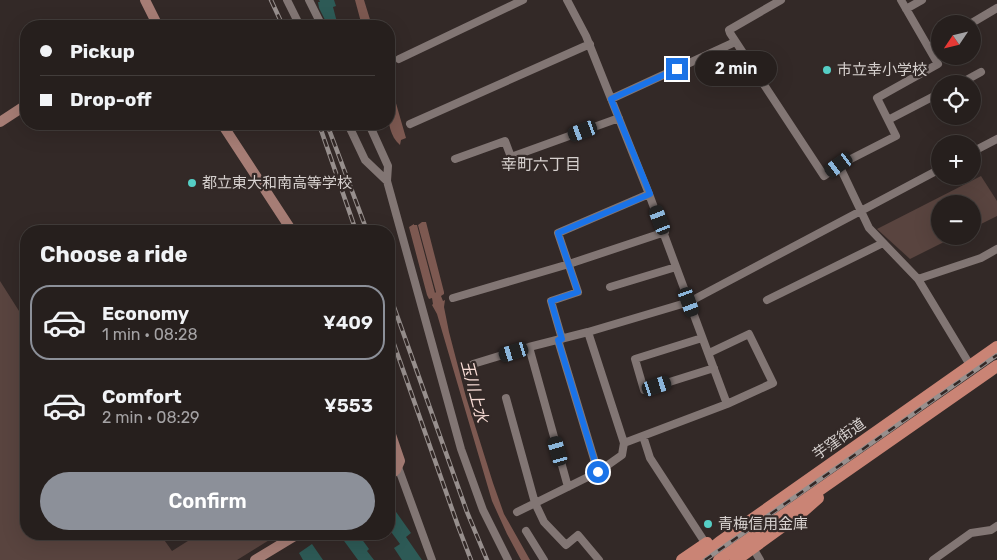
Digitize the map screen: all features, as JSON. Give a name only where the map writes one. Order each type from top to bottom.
[{"type":"main road","name":"芋窪街道","points":[[699,559],[720,542],[997,347]]},
{"type":"main road","name":"芋窪街道","points":[[718,560],[997,366]]},
{"type":"main road","points":[[682,560],[791,484],[850,452]]},
{"type":"main road","points":[[736,560],[803,511],[859,462]]},
{"type":"street","points":[[145,0],[154,20]]},
{"type":"street","points":[[287,0],[297,20]]},
{"type":"street","points":[[310,0],[319,20]]},
{"type":"street","points":[[399,58],[523,0]]},
{"type":"street","points":[[567,0],[590,44],[650,194],[727,404]]},
{"type":"street","points":[[781,0],[730,30],[730,33],[824,176],[839,165],[896,136],[877,98],[938,64],[901,0]]},
{"type":"street","points":[[906,9],[922,0]]},
{"type":"street","points":[[981,17],[997,8]]},
{"type":"street","points":[[611,99],[736,42]]},
{"type":"street","points":[[410,124],[590,44]]},
{"type":"street","points":[[976,75],[981,72]]},
{"type":"street","points":[[888,120],[931,98]]},
{"type":"street","points":[[0,122],[20,109]]},
{"type":"street","points":[[455,159],[505,141],[511,157],[618,118]]},
{"type":"street","points":[[226,130],[288,225]]},
{"type":"street","points":[[351,130],[365,160],[387,181]]},
{"type":"street","points":[[372,130],[388,166],[387,181],[461,449],[483,510],[508,560]]},
{"type":"street","points":[[981,147],[997,139]]},
{"type":"street","points":[[839,165],[869,228],[918,279],[970,365]]},
{"type":"street","points":[[473,364],[689,302],[931,174]]},
{"type":"street","points":[[598,472],[551,301],[578,292],[558,233],[650,194]]},
{"type":"street","points":[[453,298],[568,264],[665,232]]},
{"type":"street","points":[[767,300],[883,243]]},
{"type":"street","points":[[918,279],[981,258],[997,249]]},
{"type":"street","points":[[610,287],[676,267]]},
{"type":"street","points":[[517,512],[598,472],[622,455],[624,443],[588,332]]},
{"type":"street","points":[[624,443],[727,404],[773,383],[749,334],[708,353]]},
{"type":"street","points":[[702,338],[634,359],[644,390],[714,368]]},
{"type":"street","points":[[529,347],[568,487]]},
{"type":"street","points":[[506,398],[534,503],[544,522],[566,544],[578,535],[599,560]]},
{"type":"street","points":[[643,436],[650,458],[706,544]]},
{"type":"street","points":[[395,446],[399,458],[398,466],[432,560]]},
{"type":"street","points":[[395,469],[398,466]]},
{"type":"street","points":[[933,560],[971,533],[991,530],[997,526]]},
{"type":"street","points":[[526,531],[544,560]]},
{"type":"street","points":[[255,560],[288,540]]},
{"type":"street","points":[[753,548],[760,560]]},
{"type":"shaded area","points":[[355,0],[364,0],[370,20],[360,20]]},
{"type":"shaded area","points":[[395,100],[406,138],[401,140],[400,145],[391,130],[395,130]]},
{"type":"shaded area","points":[[981,176],[997,201],[997,216],[981,224],[981,195],[944,195],[963,185],[981,185]]},
{"type":"shaded area","points":[[931,201],[931,245],[938,245],[910,259],[877,229]]},
{"type":"shaded area","points":[[426,222],[444,292],[441,296],[443,301],[445,300],[444,307],[449,332],[466,397],[493,483],[504,514],[530,560],[521,560],[492,501],[437,314],[432,305],[432,298],[429,299],[427,295],[409,227],[414,224],[417,225],[435,293],[418,225]]},
{"type":"shaded area","points":[[0,281],[20,313],[20,540],[164,540],[172,551],[189,540],[269,540],[237,560],[0,560]]},
{"type":"building","points":[[319,0],[334,0],[336,6],[333,7],[336,20],[325,20],[319,8],[318,2],[320,2]]},
{"type":"building","points":[[395,510],[411,533],[406,537],[422,560],[402,560],[394,548],[400,544],[395,537]]},
{"type":"building","points":[[343,540],[362,540],[369,549],[367,551],[374,560],[358,560]]},
{"type":"building","points":[[312,544],[323,560],[303,560],[299,553]]},
{"type":"railway","points":[[271,0],[280,20]]},
{"type":"railway","points":[[321,130],[354,225]]},
{"type":"railway","points":[[329,130],[365,225]]},
{"type":"railway","points":[[395,310],[467,512],[487,560]]},
{"type":"railway","points":[[395,347],[471,560]]},
{"type":"railway","points":[[705,560],[997,355]]},
{"type":"place","name":"市立幸小学校","points":[[827,70]]},
{"type":"place","name":"都立東大和南高等学校","points":[[192,183]]},
{"type":"place","name":"青梅信用金庫","points":[[708,524]]},
{"type":"district","name":"幸町六丁目","points":[[541,164]]},
{"type":"route","points":[[598,472],[558,340],[562,339],[551,301],[578,292],[558,233],[650,194],[611,99],[677,69]]},
{"type":"water label","name":"玉川上水","points":[[475,391]]}]
